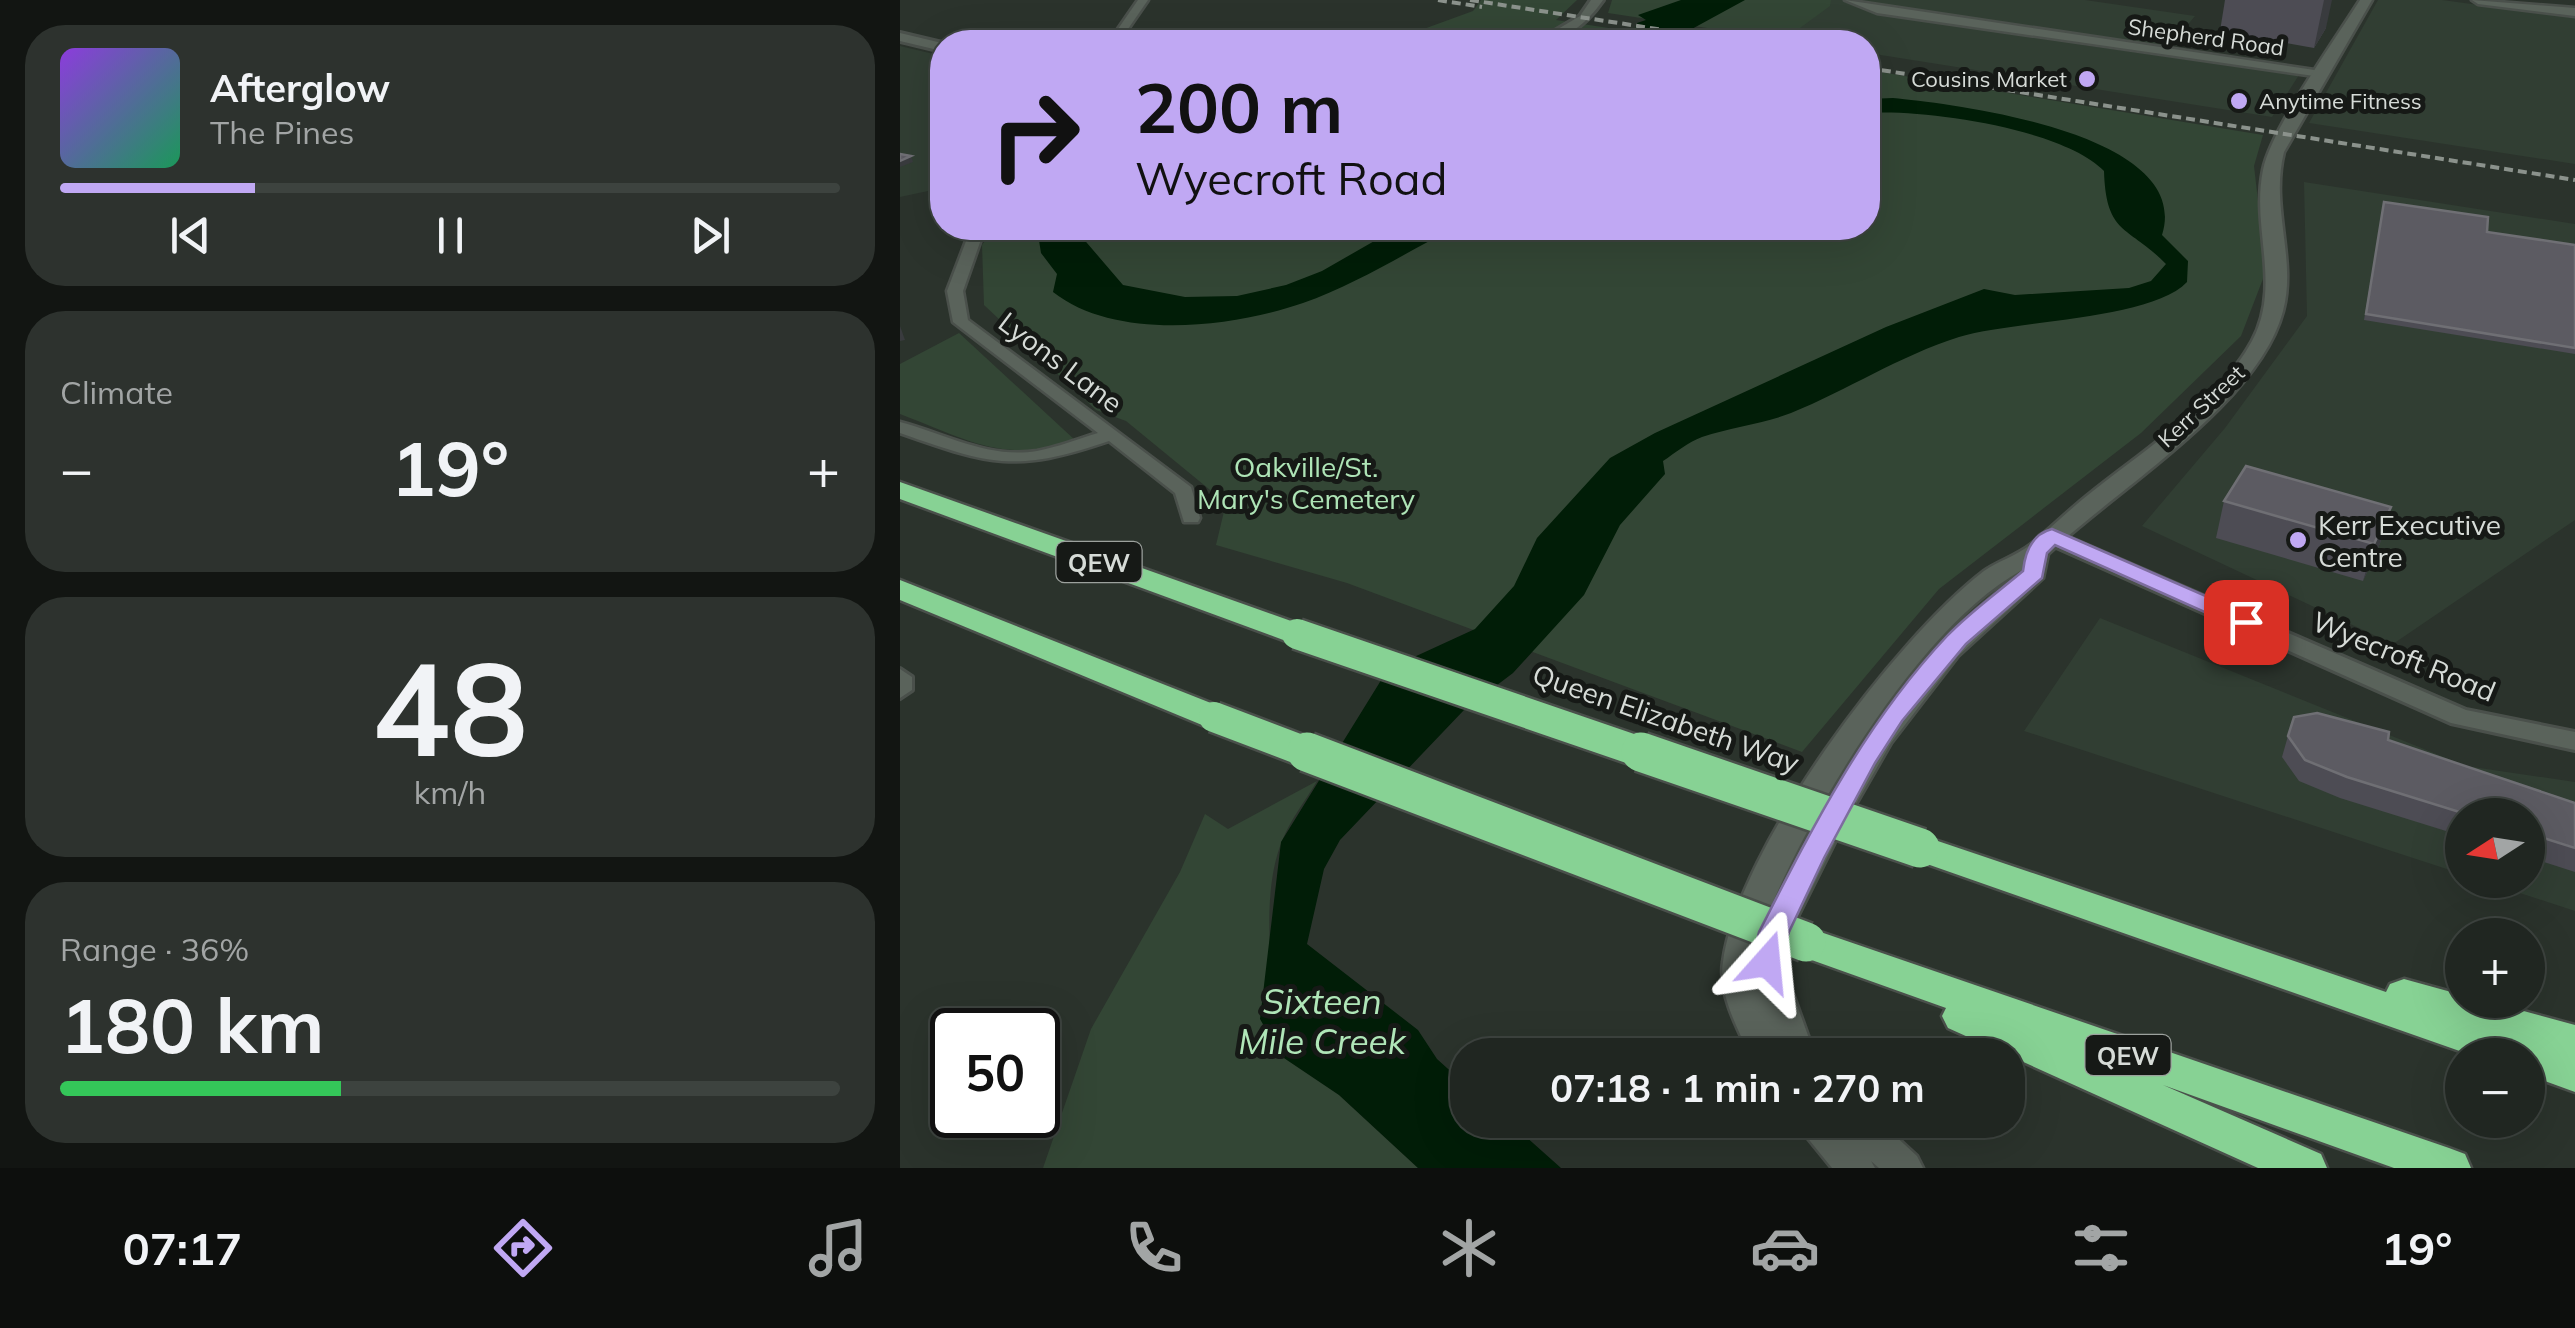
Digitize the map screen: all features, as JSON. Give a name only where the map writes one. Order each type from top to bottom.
[{"type":"highway","name":"Queen Elizabeth Way","points":[[900,490],[1297,634],[2472,1038]]},
{"type":"highway","name":"QEW","points":[[900,589],[1214,717],[1806,942],[2449,1168]]},
{"type":"highway","points":[[2132,921],[2575,1042]]},
{"type":"highway","points":[[1806,942],[1949,1010],[2306,1168]]},
{"type":"highway","name":"Queen Elizabeth Way","points":[[2545,1063],[2575,1074]]},
{"type":"main road","name":"Kerr Street","points":[[1760,1038],[1750,1015],[1738,964],[1752,911],[1782,850],[1838,755],[1936,626],[2016,558],[2044,544],[2210,402],[2248,364],[2274,313],[2278,278],[2267,176],[2276,152],[2366,0]]},
{"type":"main road","points":[[2478,0],[2575,12]]},
{"type":"main road","name":"Kerr Street","points":[[1790,1038],[1778,1012],[1767,962],[1774,932],[1863,760],[1893,715],[1958,638],[2034,573],[2044,544]]},
{"type":"main road","points":[[1828,1138],[1856,1168]]},
{"type":"main road","points":[[1872,1138],[1904,1168]]},
{"type":"street","points":[[1122,30],[1143,0]]},
{"type":"street","points":[[1565,30],[1584,20],[1597,0]]},
{"type":"street","name":"Shepherd Road","points":[[1850,0],[1890,12],[2322,74]]},
{"type":"street","points":[[900,37],[930,43]]},
{"type":"street","name":"Lyons Lane","points":[[974,240],[956,290],[961,322],[1184,492],[1192,518]]},
{"type":"street","points":[[900,427],[969,450],[1013,458],[1054,453],[1111,434]]},
{"type":"street","name":"Wyecroft Road","points":[[2044,544],[2460,717],[2575,741]]},
{"type":"shaded area","points":[[1825,0],[2085,0],[2195,16],[2168,48],[2097,37],[2083,45],[2299,75],[2272,117],[1880,55],[1880,30],[1794,30]]},
{"type":"shaded area","points":[[2378,0],[2442,0],[2575,18],[2575,164],[2309,123]]},
{"type":"shaded area","points":[[900,46],[930,53],[930,191],[900,197]]},
{"type":"shaded area","points":[[2304,182],[2575,224],[2575,520],[2393,644],[2142,526],[2225,428],[2307,316]]},
{"type":"shaded area","points":[[2100,618],[2466,766],[2575,782],[2575,911],[2535,898],[2545,898],[2545,798],[2445,798],[2445,868],[2024,731]]},
{"type":"green space","points":[[1481,0],[1577,0],[1556,20],[1622,30],[1421,30],[1473,11]]},
{"type":"green space","points":[[1612,0],[1831,0],[1830,6],[1797,30],[1702,30],[1707,28],[1608,13]]},
{"type":"green space","name":"Oakville/St. Mary's Cemetery","points":[[1880,72],[2263,135],[2254,166],[2266,271],[2241,336],[2141,433],[1939,589],[1802,752],[1347,583],[1216,545],[1226,503],[1126,421],[1096,410],[984,305],[982,245],[986,240],[1880,240]]},
{"type":"green space","points":[[959,333],[1076,441],[1027,450],[986,446],[900,414],[900,364]]},
{"type":"green space","points":[[1317,781],[1282,841],[1271,891],[1270,947],[1281,1056],[1339,1095],[1418,1168],[1043,1168],[1053,1138],[1060,1138],[1060,1119],[1091,1029],[1180,872],[1205,814],[1228,829]]},
{"type":"water","points":[[1681,0],[1745,0],[1690,30],[1634,30],[1637,23],[1646,20],[1638,15]]},
{"type":"water","name":"Sixteen Mile Creek","points":[[1880,99],[1966,108],[2063,130],[2107,148],[2142,171],[2162,200],[2162,235],[2188,261],[2187,282],[2169,295],[2114,312],[1959,337],[1791,413],[1697,439],[1663,461],[1665,474],[1620,525],[1584,595],[1513,673],[1464,710],[1340,840],[1324,869],[1307,944],[1418,1030],[1450,1071],[1450,1138],[1527,1138],[1561,1168],[1418,1168],[1339,1095],[1281,1056],[1260,1019],[1281,842],[1388,669],[1475,629],[1514,586],[1537,538],[1610,458],[1655,433],[1886,327],[1984,289],[2015,295],[2129,288],[2151,281],[2166,264],[2114,219],[2104,171],[2085,156],[2027,133],[1992,125],[1923,114],[1880,113]]},
{"type":"water","points":[[1039,240],[1084,240],[1123,285],[1185,297],[1237,296],[1286,285],[1322,271],[1376,240],[1432,240],[1361,278],[1303,303],[1242,319],[1174,325],[1140,324],[1079,308],[1053,292],[1057,274],[1041,253]]},
{"type":"building","points":[[2384,202],[2488,217],[2487,232],[2575,245],[2575,348],[2366,314]]},
{"type":"building","points":[[2246,466],[2391,507],[2374,544],[2224,501]]},
{"type":"building","points":[[2317,713],[2389,732],[2388,740],[2575,803],[2575,848],[2545,838],[2545,798],[2445,798],[2445,808],[2305,760],[2288,736],[2294,717]]},
{"type":"railway","points":[[1438,0],[1482,7]]},
{"type":"railway","points":[[1470,0],[1664,30]]},
{"type":"railway","points":[[1880,70],[2575,180]]},
{"type":"place","name":"Cousins Market","points":[[2087,79]]},
{"type":"place","name":"Anytime Fitness","points":[[2239,101]]},
{"type":"place","name":"Kerr Executive Centre","points":[[2298,540]]},
{"type":"route","points":[[1767,962],[1774,932],[1810,858],[1863,760],[1893,715],[1958,638],[2034,573],[2036,552],[2052,536],[2246,622]]}]
